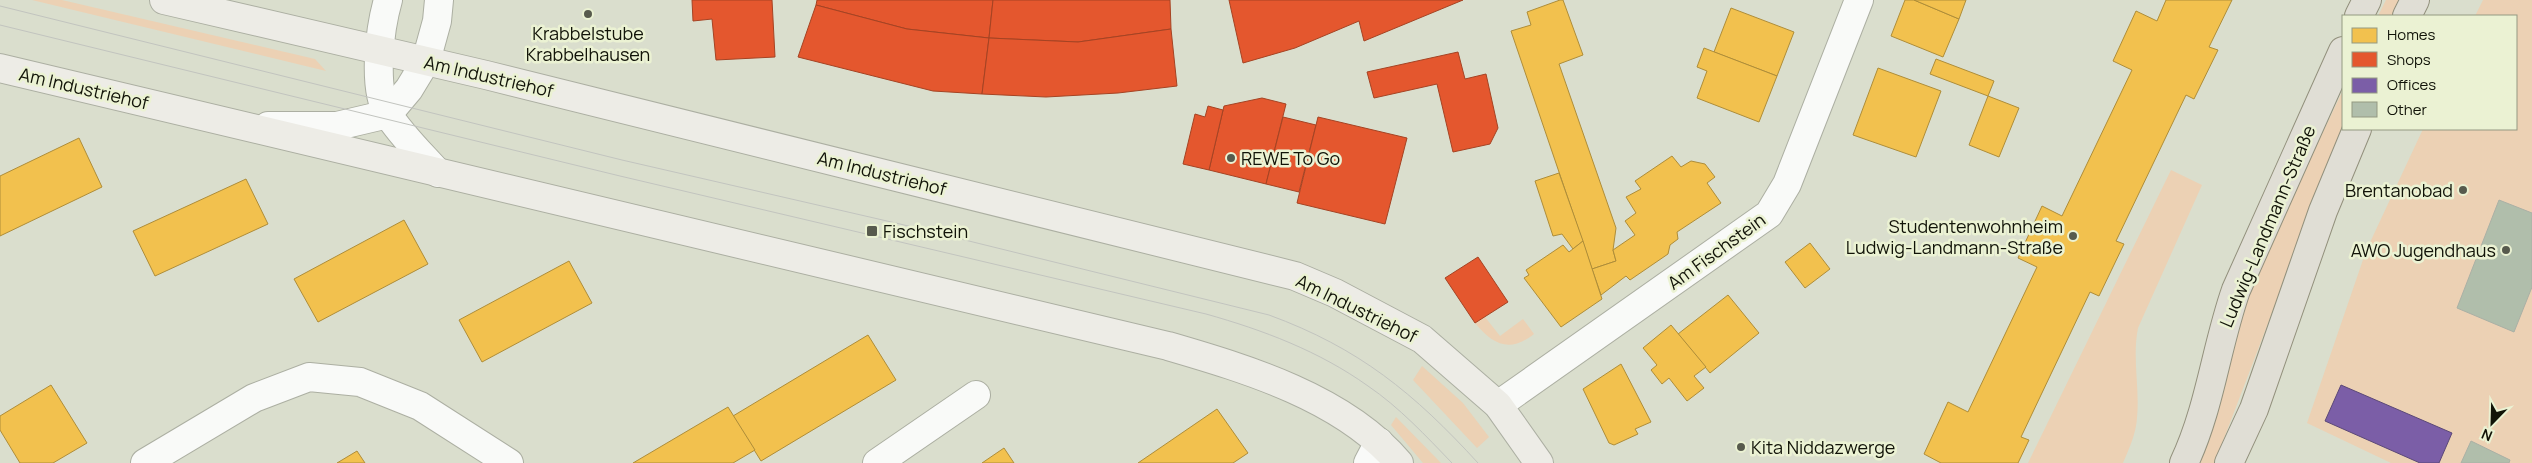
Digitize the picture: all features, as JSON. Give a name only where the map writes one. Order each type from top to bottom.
[{"type":"main road","name":"Am Industriehof","points":[[164,0],[426,61],[1295,276],[1336,293],[1422,339],[1498,405],[1539,463]]},
{"type":"main road","points":[[2360,15],[2367,0]]},
{"type":"main road","points":[[2408,15],[2415,0]]},
{"type":"main road","name":"Ludwig-Landmann-Straße","points":[[2184,463],[2204,413],[2222,330],[2236,290],[2342,53]]},
{"type":"main road","name":"Am Industriehof","points":[[0,68],[1203,356],[1261,376],[1332,409],[1373,453],[1399,463]]},
{"type":"main road","points":[[2229,463],[2257,401],[2323,211],[2356,130]]},
{"type":"street","points":[[388,0],[378,50],[383,100],[388,114],[438,173]]},
{"type":"street","points":[[236,125],[337,126],[388,114],[409,89],[426,61],[437,21],[439,0]]},
{"type":"street","name":"Am Fischstein","points":[[1498,405],[1769,214],[1787,184],[1859,0]]},
{"type":"street","points":[[145,463],[254,398],[309,377],[360,382],[420,406],[509,463]]},
{"type":"street","points":[[877,463],[976,395]]},
{"type":"shaded area","points":[[32,0],[62,0],[315,59],[326,71]]},
{"type":"shaded area","points":[[2386,0],[2402,0],[2394,15],[2378,15]]},
{"type":"shaded area","name":"Brentanobad","points":[[2483,0],[2532,0],[2532,463],[2391,463],[2307,423],[2366,251],[2423,130],[2517,130],[2517,15],[2476,15]]},
{"type":"shaded area","points":[[2342,92],[2342,130],[2218,454],[2214,463],[2192,463],[2248,290]]},
{"type":"shaded area","points":[[2171,170],[2202,185],[2138,328],[2136,350],[2138,407],[2135,430],[2123,463],[2028,463]]},
{"type":"shaded area","points":[[1485,317],[1500,336],[1523,319],[1534,334],[1517,343],[1510,345],[1502,344],[1488,337],[1475,323]]},
{"type":"shaded area","points":[[1422,366],[1463,403],[1489,437],[1477,448],[1413,380]]},
{"type":"shaded area","points":[[1396,417],[1441,463],[1423,463],[1391,425]]},
{"type":"building: Homes","points":[[1563,0],[1583,55],[1559,64],[1616,228],[1613,250],[1616,261],[1592,269],[1511,31],[1531,25],[1527,12]]},
{"type":"building: Homes","points":[[1905,0],[1914,0],[1959,19],[1943,57],[1891,36]]},
{"type":"building: Homes","points":[[1914,0],[1966,0],[1959,19]]},
{"type":"building: Homes","name":"Studentenwohnheim Ludwig-Landmann-Straße","points":[[2166,0],[2232,0],[2209,47],[2218,50],[2194,99],[2186,95],[2116,241],[2124,244],[2099,296],[2090,292],[2021,437],[2029,440],[2018,463],[1941,463],[1924,454],[1948,402],[1968,412],[2037,267],[2018,258],[2042,206],[2062,216],[2132,70],[2113,61],[2136,11],[2157,21]]},
{"type":"building: Homes","points":[[1731,8],[1794,32],[1777,76],[1714,52]]},
{"type":"building: Homes","points":[[1704,48],[1777,76],[1759,122],[1697,98],[1707,71],[1697,67]]},
{"type":"building: Homes","points":[[1936,59],[1994,81],[1988,96],[1930,74]]},
{"type":"building: Homes","points":[[1878,68],[1941,91],[1916,157],[1853,135]]},
{"type":"building: Homes","points":[[1988,96],[2019,108],[1999,157],[1969,145]]},
{"type":"building: Homes","points":[[79,138],[102,187],[0,236],[0,176]]},
{"type":"building: Homes","points":[[1672,156],[1681,167],[1691,161],[1705,164],[1715,177],[1707,183],[1721,203],[1677,232],[1678,239],[1670,245],[1668,254],[1630,280],[1626,276],[1601,295],[1592,269],[1616,261],[1613,250],[1635,235],[1625,221],[1636,213],[1626,197],[1641,189],[1635,181]]},
{"type":"building: Homes","points":[[1559,173],[1583,241],[1573,249],[1562,234],[1553,236],[1535,181]]},
{"type":"building: Homes","points":[[246,179],[268,224],[155,276],[133,231]]},
{"type":"building: Homes","points":[[404,220],[428,264],[318,322],[294,279]]},
{"type":"building: Homes","points":[[1583,241],[1602,299],[1561,327],[1524,278],[1529,275],[1526,270],[1563,245],[1569,252]]},
{"type":"building: Homes","points":[[1810,243],[1830,269],[1805,288],[1785,262]]},
{"type":"building: Homes","points":[[569,261],[592,303],[482,362],[459,320]]},
{"type":"building: Homes","points":[[1728,295],[1759,333],[1710,373],[1678,334]]},
{"type":"building: Homes","points":[[1671,325],[1706,367],[1694,376],[1704,388],[1687,401],[1669,378],[1662,384],[1651,370],[1657,365],[1643,348]]},
{"type":"building: Homes","points":[[868,335],[896,380],[761,461],[733,416]]},
{"type":"building: Homes","points":[[1621,364],[1651,422],[1635,429],[1638,434],[1614,445],[1609,443],[1583,389]]},
{"type":"building: Homes","points":[[51,385],[87,443],[53,463],[20,463],[0,430],[0,416]]},
{"type":"building: Homes","points":[[728,407],[755,450],[733,463],[633,463]]},
{"type":"building: Homes","points":[[1217,409],[1248,453],[1233,463],[1138,463]]},
{"type":"building: Homes","points":[[1004,448],[1014,463],[982,463]]},
{"type":"building: Homes","points":[[357,451],[365,463],[337,463]]},
{"type":"building: Shops","points":[[692,0],[772,0],[775,57],[716,60],[712,19],[693,21]]},
{"type":"building: Shops","points":[[817,0],[993,0],[989,38],[907,29],[816,5]]},
{"type":"building: Shops","points":[[993,0],[1170,0],[1171,29],[1078,42],[989,38]]},
{"type":"building: Shops","points":[[1229,0],[1463,0],[1364,41],[1359,21],[1295,48],[1243,63]]},
{"type":"building: Shops","points":[[816,5],[907,29],[989,38],[982,94],[933,91],[798,57]]},
{"type":"building: Shops","points":[[1171,29],[1177,86],[1118,93],[1046,97],[982,94],[989,38],[1078,42]]},
{"type":"building: Shops","points":[[1458,52],[1465,79],[1486,74],[1498,128],[1490,144],[1453,152],[1437,84],[1374,98],[1367,72]]},
{"type":"building: Shops","points":[[1262,98],[1286,104],[1266,184],[1209,170],[1224,106]]},
{"type":"building: Shops","points":[[1208,106],[1223,110],[1209,170],[1183,164],[1195,114],[1205,117]]},
{"type":"building: Shops","points":[[1283,117],[1316,125],[1299,192],[1266,184]]},
{"type":"building: Shops","points":[[1318,117],[1407,138],[1385,224],[1297,203]]},
{"type":"building: Shops","points":[[1478,257],[1508,302],[1475,323],[1445,278]]},
{"type":"building: Offices","points":[[2341,385],[2452,433],[2439,463],[2420,463],[2325,421]]},
{"type":"building: Other","name":"AWO Jugendhaus","points":[[2499,200],[2532,213],[2532,287],[2514,332],[2457,308]]},
{"type":"building: Other","points":[[2471,441],[2510,460],[2509,463],[2461,463]]},
{"type":"tram line","points":[[0,6],[622,160],[900,224],[1269,315],[1331,342],[1383,375],[1431,415],[1478,463]]},
{"type":"tram line","points":[[0,25],[620,176],[1227,320],[1290,343],[1330,362],[1349,374],[1379,394],[1401,412],[1452,463]]},
{"type":"place","name":"Krabbelstube Krabbelhausen","points":[[588,14]]},
{"type":"place","name":"REWE To Go","points":[[1231,158]]},
{"type":"place","name":"Brentanobad","points":[[2463,190]]},
{"type":"place","name":"Fischstein","points":[[872,231]]},
{"type":"place","name":"Studentenwohnheim Ludwig-Landmann-Straße","points":[[2073,236]]},
{"type":"place","name":"AWO Jugendhaus","points":[[2506,250]]},
{"type":"place","name":"Kita Niddazwerge","points":[[1741,447]]}]
